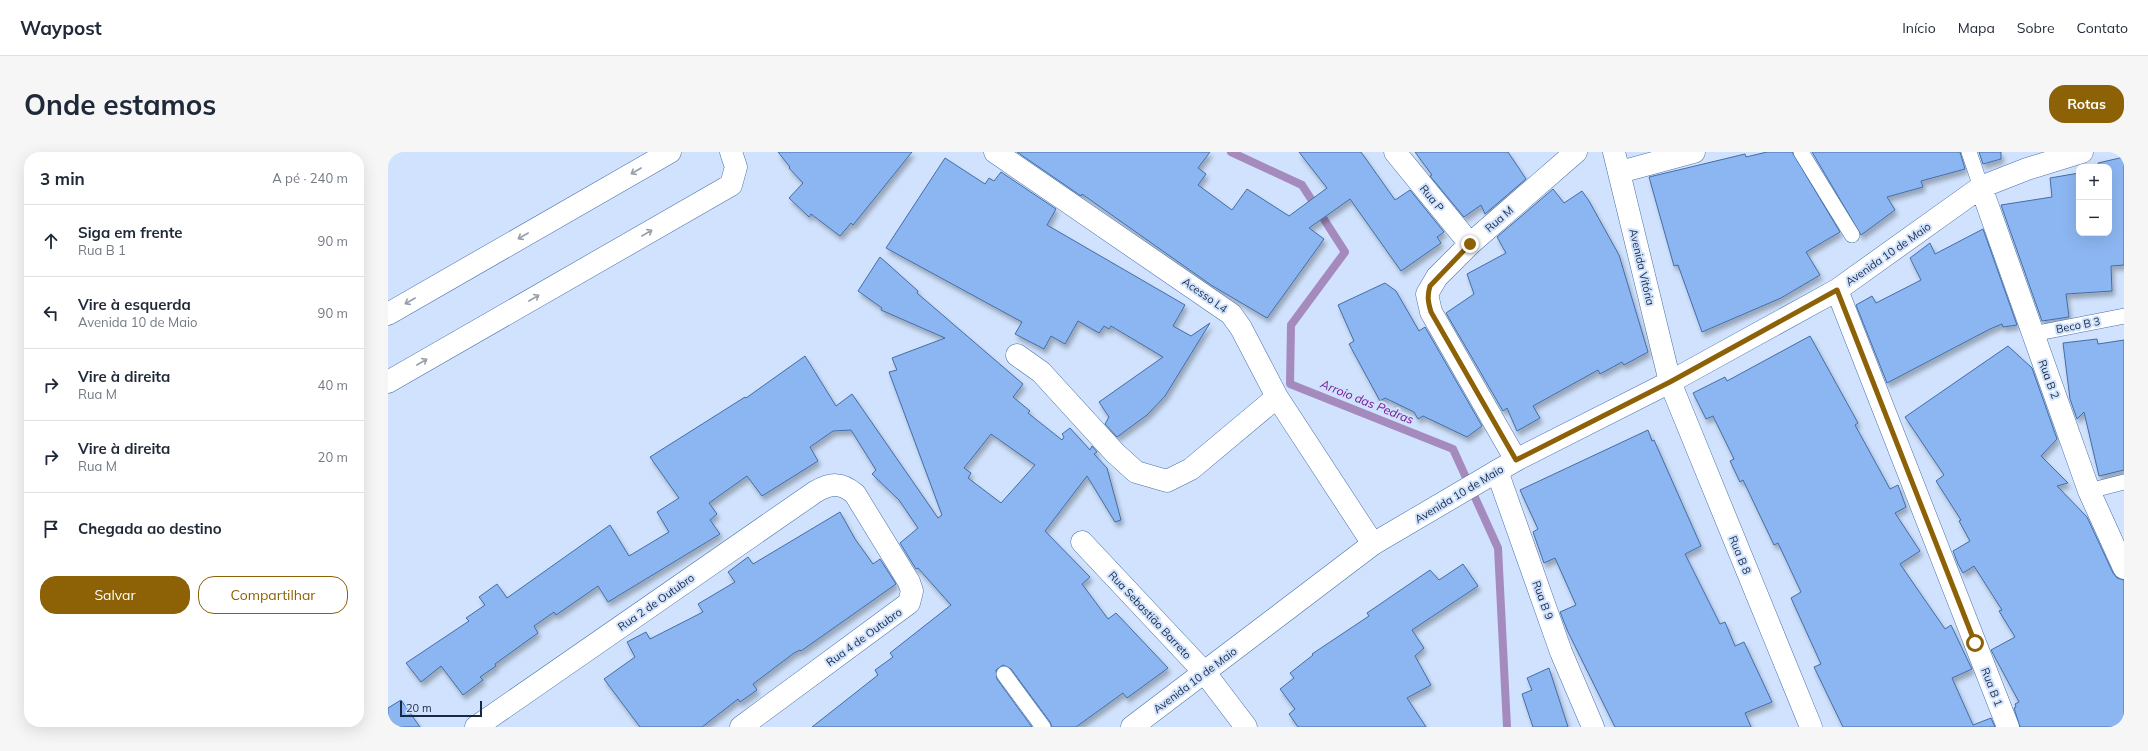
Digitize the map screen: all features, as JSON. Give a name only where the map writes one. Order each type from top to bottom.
[{"type":"street","points":[[388,314],[670,152]]},
{"type":"street","points":[[388,382],[731,184],[736,167],[731,152]]},
{"type":"street","name":"Acesso L4","points":[[995,152],[1231,314],[1241,328],[1277,397],[1373,544]]},
{"type":"street","name":"Rua P","points":[[1395,152],[1470,244]]},
{"type":"street","name":"Rua M","points":[[1516,460],[1431,312],[1427,294],[1430,286],[1470,244],[1576,152]]},
{"type":"street","points":[[1617,162],[1694,152]]},
{"type":"street","name":"Avenida 10 de Maio","points":[[1132,727],[1373,544],[1516,460],[1670,382],[1837,290],[1981,187],[2027,169],[2082,152]]},
{"type":"street","name":"Avenida Vitória","points":[[1617,162],[1670,382]]},
{"type":"street","name":"Rua B 2","points":[[1981,187],[2089,491],[2124,568]]},
{"type":"street","name":"Rua B 1","points":[[1837,290],[2008,727]]},
{"type":"street","points":[[1017,355],[1041,372],[1115,453],[1136,472],[1167,481],[1190,469],[1277,397]]},
{"type":"street","name":"Rua B 8","points":[[1670,382],[1811,727]]},
{"type":"street","name":"Rua B 9","points":[[1490,476],[1593,727]]},
{"type":"street","name":"Rua 2 de Outubro","points":[[476,727],[815,492],[828,485],[839,484]]},
{"type":"street","name":"Rua 4 de Outubro","points":[[740,727],[909,603],[912,591],[909,582],[855,494],[839,484]]},
{"type":"street","name":"Rua Sebastião Barreto","points":[[1082,542],[1205,673],[1246,727]]},
{"type":"lane","points":[[1801,152],[1852,235]]},
{"type":"lane","points":[[1969,152],[1981,187]]},
{"type":"lane","name":"Beco B 3","points":[[2033,334],[2124,316]]},
{"type":"lane","points":[[2089,491],[2124,482]]},
{"type":"lane","points":[[1004,674],[1043,727]]},
{"type":"building","points":[[778,152],[912,152],[853,225],[851,223],[840,236],[811,214],[809,217],[789,198],[803,183],[789,168],[790,167]]},
{"type":"building","points":[[1017,152],[1210,152],[1198,168],[1206,174],[1198,185],[1232,210],[1247,189],[1289,216],[1327,188],[1299,152],[1361,152],[1395,200],[1410,190],[1444,232],[1437,237],[1441,243],[1401,271],[1350,199],[1309,228],[1324,239],[1267,318],[1211,285],[1082,194],[1081,196]]},
{"type":"building","points":[[1415,152],[1508,152],[1526,179],[1485,214],[1481,205],[1464,217],[1430,176],[1432,175]]},
{"type":"building","points":[[1767,152],[1792,152],[1840,232],[1806,252],[1820,275],[1781,298],[1702,332],[1678,265],[1674,266],[1649,177],[1745,154],[1746,157]]},
{"type":"building","points":[[1812,152],[1960,152],[1965,169],[1921,181],[1923,187],[1887,197],[1895,210],[1861,235]]},
{"type":"building","points":[[1979,152],[2001,152],[2001,159],[1983,164]]},
{"type":"building","points":[[2124,157],[2124,265],[2111,266],[2112,291],[2066,294],[2069,317],[2042,321],[2001,205],[2052,197],[2050,178],[2076,174],[2076,236],[2112,236],[2112,164],[2098,163]]},
{"type":"building","points":[[945,158],[985,184],[989,178],[994,181],[1001,172],[1056,209],[1047,225],[1185,305],[1173,326],[1191,336],[1210,323],[1165,396],[1147,415],[1117,437],[1105,424],[1109,417],[1099,402],[1163,357],[1111,326],[1109,329],[1104,326],[1099,333],[1078,321],[1065,344],[1051,336],[1044,349],[1015,334],[1022,322],[886,248]]},
{"type":"building","points":[[1553,189],[1564,203],[1582,191],[1589,201],[1619,255],[1648,352],[1624,365],[1622,362],[1600,374],[1598,370],[1533,406],[1540,418],[1517,431],[1507,408],[1503,411],[1446,313],[1474,294],[1467,274],[1506,253],[1497,237]]},
{"type":"building","points":[[1983,229],[2017,325],[2003,327],[2002,324],[1990,329],[1887,383],[1856,305],[1872,296],[1876,303],[1921,280],[1910,258],[1930,243],[1935,254]]},
{"type":"building","points":[[880,257],[918,291],[917,293],[1023,384],[1013,397],[1030,411],[1028,413],[1062,440],[1064,437],[1062,434],[1070,428],[1090,450],[1092,446],[1097,452],[1094,454],[1107,468],[1121,520],[1115,522],[1087,476],[1045,531],[1090,577],[1082,584],[1108,619],[1116,613],[1168,668],[1127,698],[1123,693],[1076,727],[1052,727],[1050,722],[1011,669],[1003,665],[996,670],[997,679],[1032,727],[812,727],[878,675],[875,670],[893,657],[890,653],[951,605],[918,568],[916,569],[900,543],[918,528],[899,500],[872,474],[876,470],[851,430],[833,431],[810,447],[818,461],[762,496],[747,476],[709,503],[717,514],[710,520],[720,534],[608,602],[598,586],[556,615],[554,612],[534,626],[538,633],[495,664],[496,666],[480,677],[483,680],[463,695],[441,666],[421,682],[406,663],[469,621],[466,618],[485,605],[479,597],[497,584],[507,598],[610,525],[629,556],[669,532],[657,512],[679,498],[650,457],[745,397],[746,398],[805,356],[836,406],[852,394],[938,518],[942,515],[889,372],[897,370],[892,358],[945,338],[881,310],[882,308],[858,291]],"holes":[[[991,434],[1035,465],[1001,503],[968,478],[971,473],[964,468]]]},
{"type":"building","points":[[1385,283],[1396,291],[1419,331],[1425,327],[1482,426],[1467,437],[1423,416],[1418,419],[1414,412],[1385,398],[1380,401],[1349,344],[1354,341],[1338,305]]},
{"type":"building","points":[[1810,336],[1858,423],[1855,425],[1890,489],[1898,485],[1906,507],[1895,513],[1920,551],[1900,564],[1945,629],[1951,625],[1972,669],[1952,678],[1973,725],[1991,718],[1995,727],[1843,727],[1814,667],[1821,664],[1791,598],[1801,592],[1778,543],[1774,545],[1743,480],[1740,482],[1730,461],[1734,459],[1713,416],[1706,419],[1693,393],[1725,377],[1727,381]]},
{"type":"building","points":[[2097,339],[2098,344],[2124,340],[2124,470],[2099,476],[2084,412],[2077,419],[2070,399],[2063,343]]},
{"type":"building","points":[[2008,346],[2032,368],[2057,439],[2041,456],[2068,483],[2057,486],[2087,517],[2113,573],[2117,578],[2124,580],[2124,727],[2020,727],[2014,708],[2016,707],[2015,704],[2019,702],[1991,650],[2015,637],[1999,611],[2002,610],[1974,566],[1963,573],[1958,564],[1953,551],[1970,541],[1959,521],[1961,520],[1936,481],[1944,475],[1905,417]]},
{"type":"building","points":[[1648,430],[1652,441],[1654,440],[1701,546],[1685,554],[1720,624],[1725,622],[1735,646],[1744,642],[1772,702],[1745,713],[1751,727],[1615,727],[1568,632],[1560,612],[1576,605],[1555,558],[1544,563],[1533,532],[1538,529],[1520,490]]},
{"type":"building","points":[[840,512],[855,539],[873,564],[880,559],[896,584],[801,651],[800,650],[794,653],[753,684],[757,690],[740,702],[738,699],[702,727],[640,727],[604,679],[635,657],[627,642],[646,632],[650,639],[703,612],[698,604],[735,582],[728,572],[748,557],[753,564]]},
{"type":"building","points":[[1463,564],[1478,586],[1412,630],[1424,648],[1415,656],[1431,685],[1407,698],[1426,727],[1298,727],[1289,714],[1295,709],[1280,689],[1294,678],[1290,673],[1313,655],[1312,654],[1369,616],[1367,613],[1430,570],[1439,580]]},
{"type":"building","points":[[1549,668],[1568,727],[1533,727],[1522,694],[1532,690],[1527,678]]},
{"type":"building","points":[[401,700],[420,727],[388,727],[388,708]]},
{"type":"waterway","name":"Arroio das Pedras","points":[[1231,152],[1302,185],[1345,252],[1291,325],[1290,384],[1453,449],[1498,548],[1507,727]]},
{"type":"route","points":[[1470,244],[1430,286],[1427,294],[1428,302],[1431,312],[1516,460],[1670,382],[1837,290],[1975,643]]}]
